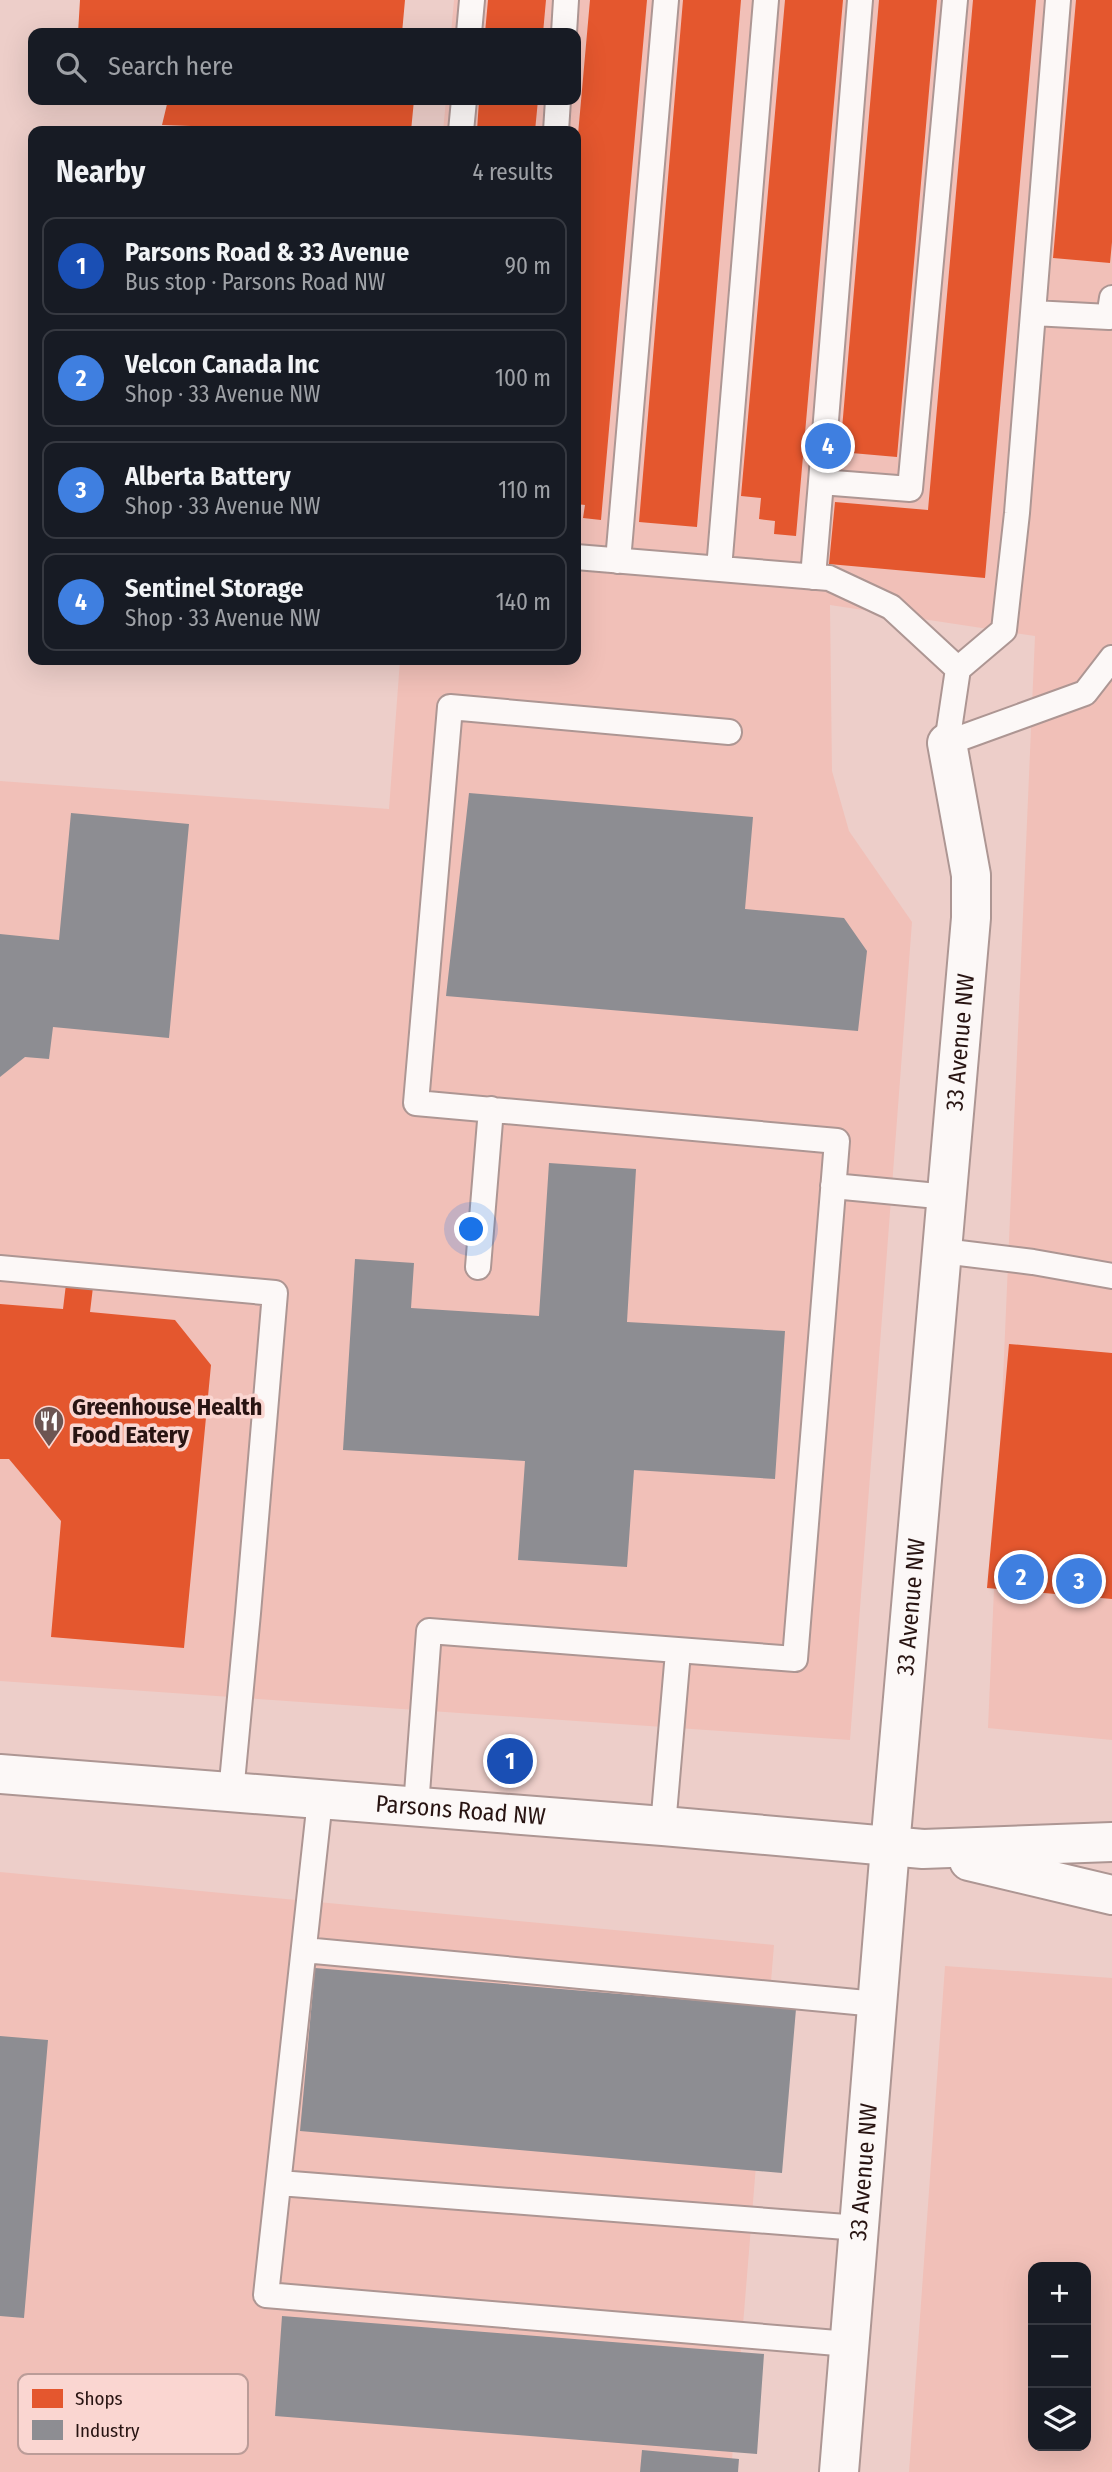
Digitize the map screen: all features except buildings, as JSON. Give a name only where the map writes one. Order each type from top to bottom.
[{"type":"street","name":"33 Avenue NW","points":[[839,2472],[877,2004],[906,1848],[943,1251],[971,918],[971,875],[947,743]]},
{"type":"street","name":"Parsons Road NW","points":[[0,1774],[663,1826],[906,1848],[1112,1843]]},
{"type":"street","name":"Parsons Road NW","points":[[906,1848],[1112,1895]]},
{"type":"lane","points":[[469,28],[472,0]]},
{"type":"lane","points":[[564,28],[566,0]]},
{"type":"lane","points":[[618,561],[666,0]]},
{"type":"lane","points":[[719,569],[766,0]]},
{"type":"lane","points":[[813,577],[860,0]]},
{"type":"lane","points":[[821,482],[910,489],[955,0]]},
{"type":"lane","points":[[1058,0],[1017,513],[1004,630],[958,669],[947,743],[1085,693],[1112,658]]},
{"type":"lane","points":[[461,126],[464,105]]},
{"type":"lane","points":[[556,126],[558,105]]},
{"type":"lane","points":[[1033,313],[1109,317],[1112,298]]},
{"type":"lane","points":[[581,558],[829,578],[891,607],[958,669]]},
{"type":"lane","points":[[416,1807],[429,1631],[794,1659],[837,1141],[416,1103],[450,707],[729,732]]},
{"type":"lane","points":[[478,1268],[491,1109]]},
{"type":"lane","points":[[833,1186],[948,1196]]},
{"type":"lane","points":[[943,1251],[1033,1262],[1112,1276]]},
{"type":"lane","points":[[0,1268],[275,1293],[231,1793]]},
{"type":"lane","points":[[663,1826],[678,1652]]},
{"type":"lane","points":[[320,1800],[266,2295],[849,2344]]},
{"type":"lane","points":[[304,1950],[877,2004]]},
{"type":"lane","points":[[279,2183],[859,2228]]},
{"type":"shaded area","points":[[454,0],[1112,0],[1112,1740],[988,1728],[1035,636],[830,605],[832,771],[849,831],[912,922],[850,1740],[0,1681],[0,781],[389,809],[400,665],[581,665],[581,126],[443,126],[446,105],[581,105],[581,28],[451,28]]},
{"type":"shaded area","points":[[0,1872],[774,1945],[731,2472],[0,2472]]},
{"type":"shaded area","points":[[945,1966],[1112,1978],[1112,2472],[909,2472]]},
{"type":"place","name":"Sentinel Storage","points":[[828,446]]},
{"type":"place","name":"Greenhouse Health Food Eatery","points":[[49,1448]]},
{"type":"place","name":"Velcon Canada Inc","points":[[1021,1577]]},
{"type":"place","name":"Alberta Battery","points":[[1079,1581]]},
{"type":"place","name":"Parsons Road & 33 Avenue","points":[[510,1761]]}]
